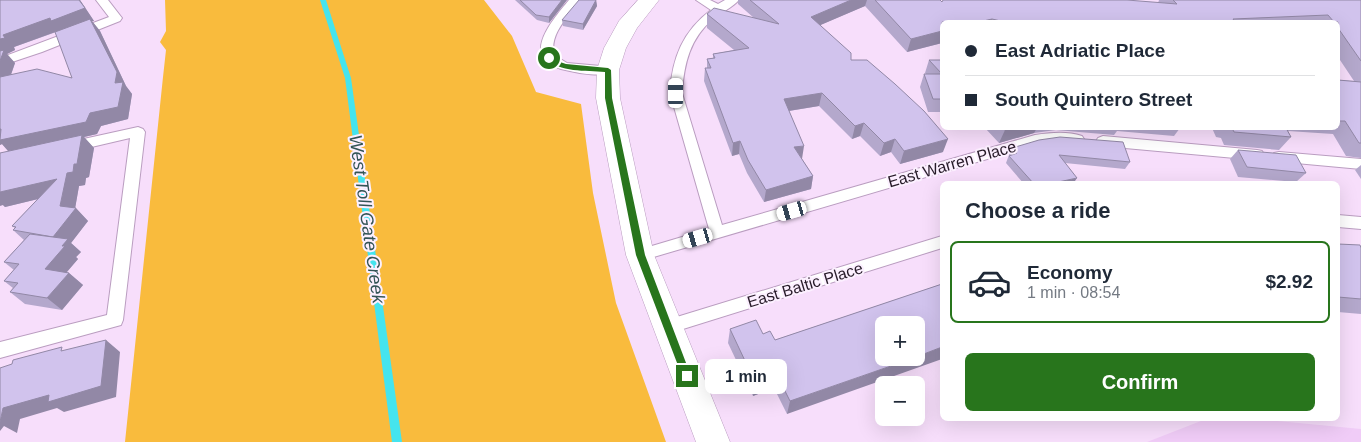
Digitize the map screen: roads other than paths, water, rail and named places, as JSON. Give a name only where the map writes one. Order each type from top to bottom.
[{"type":"street","points":[[649,0],[627,26],[615,48],[608,70],[608,98],[640,255],[713,442]]},
{"type":"lane","points":[[0,62],[116,18],[102,0]]},
{"type":"lane","points":[[575,0],[550,34],[546,48],[549,58],[554,63],[566,66],[608,70]]},
{"type":"lane","points":[[702,0],[718,9]]},
{"type":"lane","points":[[717,232],[676,93],[676,72],[681,53],[691,35],[704,20],[733,0]]},
{"type":"lane","points":[[0,350],[115,320],[138,132],[55,150]]},
{"type":"lane","name":"East Warren Place","points":[[640,255],[1035,140],[1056,137],[1361,164]]},
{"type":"lane","points":[[1340,221],[1361,223]]},
{"type":"lane","name":"East Baltic Place","points":[[668,327],[940,243]]},
{"type":"waterway","name":"West Toll Gate Creek","points":[[323,0],[348,78],[397,442]]}]
